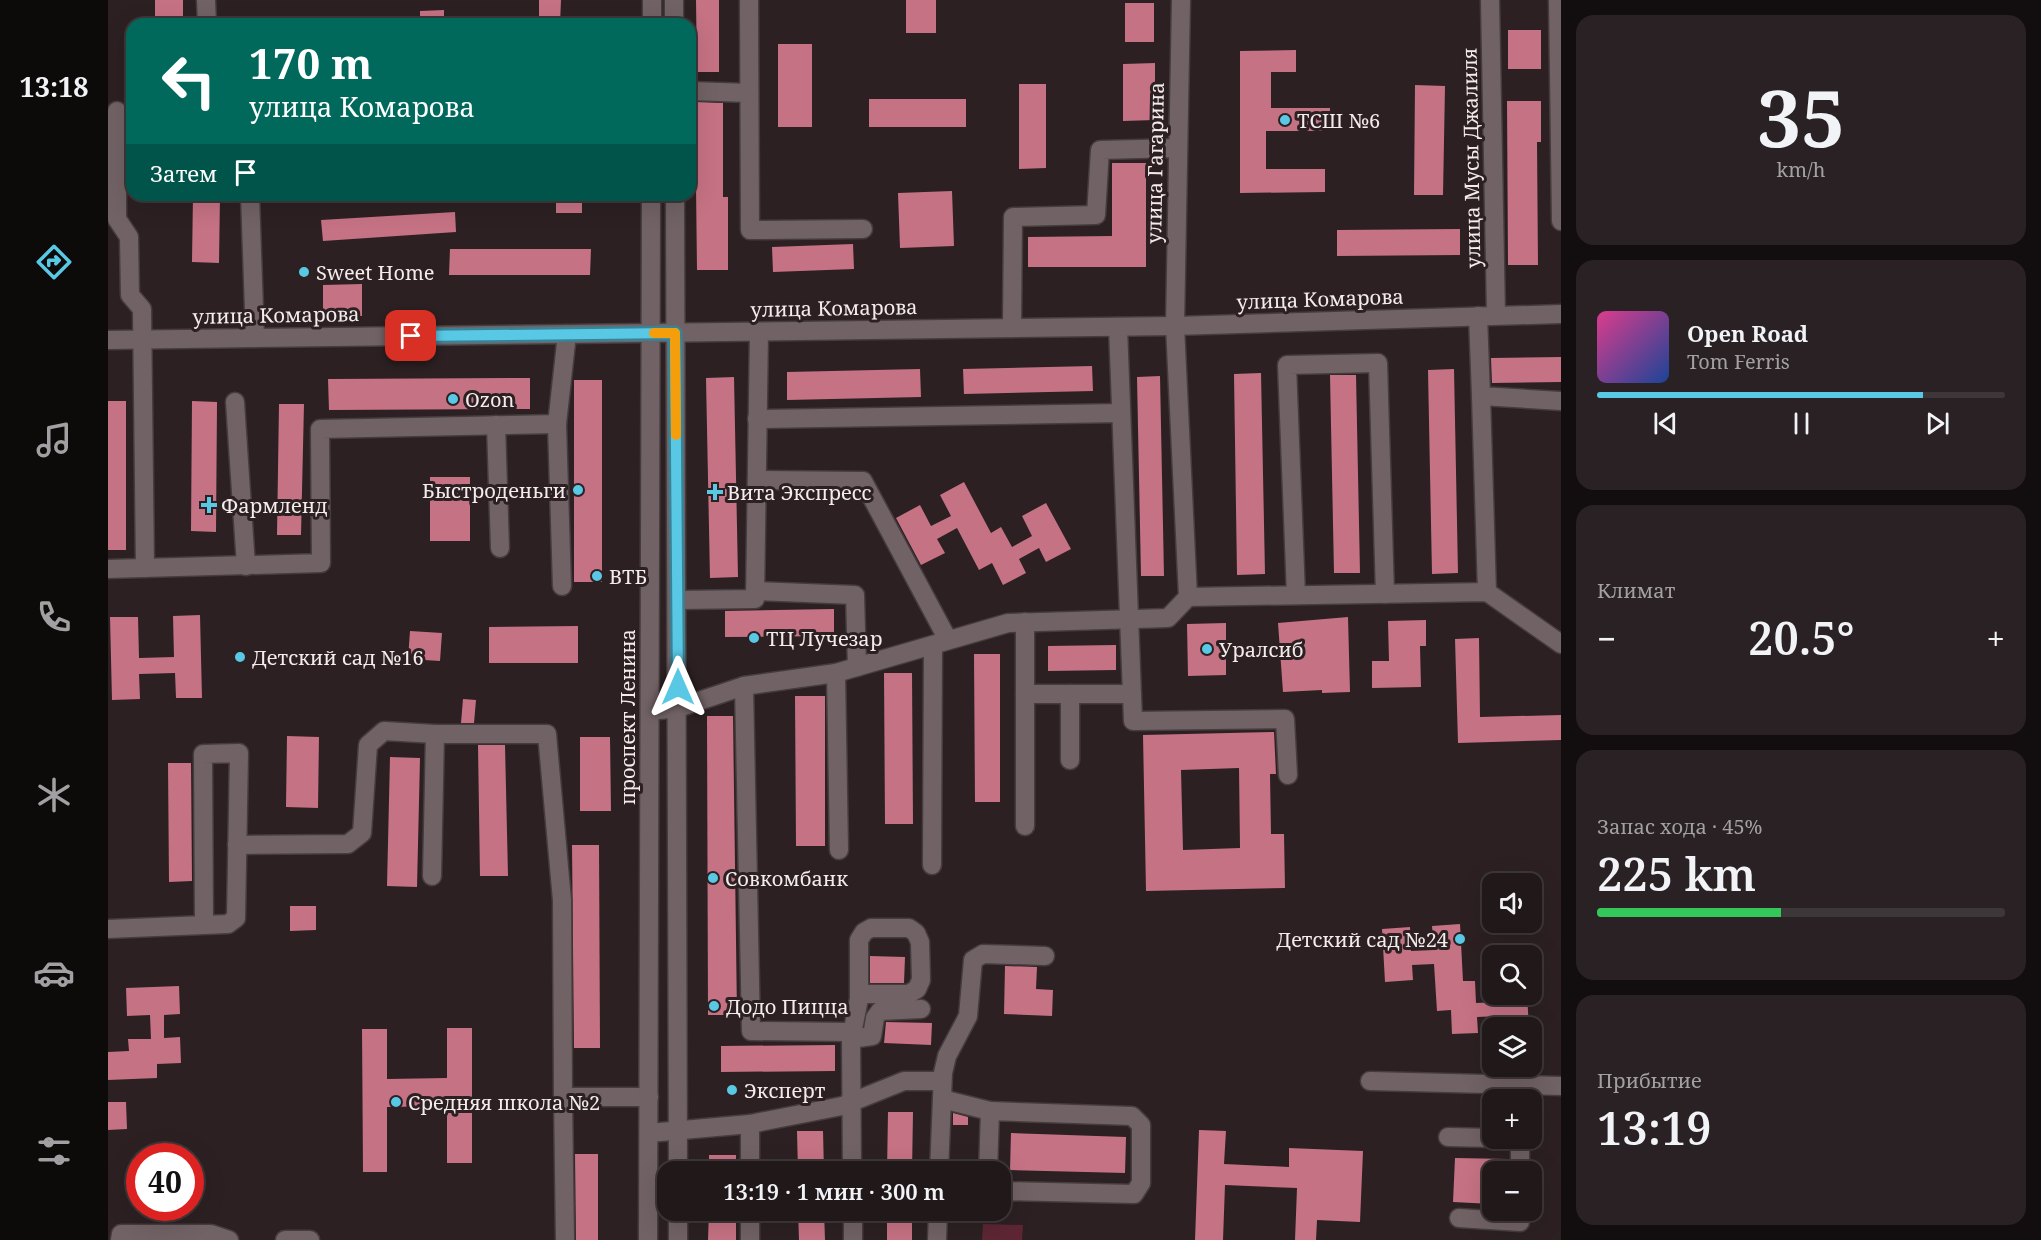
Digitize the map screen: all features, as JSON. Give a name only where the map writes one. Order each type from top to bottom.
[{"type":"street","points":[[206,0],[207,18]]},
{"type":"street","points":[[652,0],[652,18]]},
{"type":"street","points":[[674,0],[674,18]]},
{"type":"street","points":[[749,0],[750,230],[863,229]]},
{"type":"street","name":"улица Гагарина","points":[[1181,0],[1175,326],[1188,597]]},
{"type":"street","name":"улица Мусы Джалиля","points":[[1487,592],[1481,396],[1487,315],[1490,0]]},
{"type":"street","points":[[1558,0],[1561,221]]},
{"type":"street","points":[[696,91],[749,93]]},
{"type":"street","points":[[117,111],[117,219],[129,237],[130,295],[142,309],[145,568]]},
{"type":"street","points":[[1012,328],[1013,217],[1096,215],[1100,150],[1178,148]]},
{"type":"street","points":[[250,201],[255,338]]},
{"type":"street","name":"проспект Ленина","points":[[648,1240],[651,201]]},
{"type":"street","points":[[675,201],[678,1161]]},
{"type":"street","name":"улица Комарова","points":[[114,341],[1175,326],[1561,314]]},
{"type":"street","points":[[1118,327],[1133,721],[1286,719],[1288,775]]},
{"type":"street","points":[[677,600],[754,599],[759,332]]},
{"type":"street","points":[[562,586],[557,424],[567,334]]},
{"type":"street","points":[[1296,595],[1287,365],[1378,363],[1385,594]]},
{"type":"street","points":[[1481,396],[1561,401]]},
{"type":"street","points":[[235,402],[246,566]]},
{"type":"street","points":[[758,419],[1121,414]]},
{"type":"street","points":[[108,569],[321,564],[320,429],[557,424]]},
{"type":"street","points":[[496,425],[500,548]]},
{"type":"street","points":[[756,480],[863,481],[940,643],[932,865]]},
{"type":"street","points":[[754,591],[855,595],[857,667]]},
{"type":"street","points":[[650,711],[678,708],[744,686],[836,673],[1008,623],[1168,618],[1188,597],[1487,592],[1561,644]]},
{"type":"street","points":[[1025,622],[1025,826]]},
{"type":"street","points":[[836,673],[839,850]]},
{"type":"street","points":[[744,686],[751,1031],[872,1036],[875,1018],[880,1011],[921,1010]]},
{"type":"street","points":[[1025,694],[1132,694]]},
{"type":"street","points":[[1070,694],[1070,760]]},
{"type":"street","points":[[237,845],[348,844],[362,833],[368,745],[384,731],[435,734],[548,734],[561,900],[565,1240]]},
{"type":"street","points":[[432,876],[435,734]]},
{"type":"street","points":[[108,929],[228,924],[236,918],[239,753],[203,754],[204,924]]},
{"type":"street","points":[[852,1161],[852,1036],[859,994],[859,940],[864,932],[871,928],[909,928],[916,933],[921,942],[921,980],[917,988],[909,994],[859,994]]},
{"type":"street","points":[[939,1161],[942,1090],[948,1056],[968,1016],[973,960],[983,954],[1045,956]]},
{"type":"street","points":[[649,1133],[750,1124],[852,1103],[904,1081],[942,1090],[990,1110],[1132,1116],[1139,1122],[1143,1130],[1141,1183],[1134,1194],[1011,1191]]},
{"type":"street","points":[[1370,1081],[1482,1090]]},
{"type":"street","points":[[1542,1089],[1561,1086]]},
{"type":"street","points":[[563,1097],[649,1097]]},
{"type":"street","points":[[988,1161],[990,1110]]},
{"type":"street","points":[[750,1124],[750,1161]]},
{"type":"street","points":[[1448,1137],[1482,1138]]},
{"type":"street","points":[[1459,1218],[1482,1220]]},
{"type":"street","points":[[678,1221],[678,1240]]},
{"type":"street","points":[[750,1221],[750,1240]]},
{"type":"street","points":[[853,1221],[853,1240]]},
{"type":"street","points":[[937,1240],[938,1221]]},
{"type":"street","points":[[1505,1221],[1520,1221]]},
{"type":"street","points":[[116,1236],[211,1234],[229,1240]]},
{"type":"street","points":[[285,1240],[310,1240]]},
{"type":"shaded area","points":[[983,1224],[1023,1225],[1022,1240],[982,1240]]},
{"type":"building","points":[[155,0],[183,0],[183,18],[155,18]]},
{"type":"building","points":[[539,0],[561,0],[560,18],[539,18]]},
{"type":"building","points":[[696,0],[719,0],[719,72],[697,72]]},
{"type":"building","points":[[906,0],[936,0],[936,33],[906,33]]},
{"type":"building","points":[[1125,3],[1154,3],[1154,42],[1125,42]]},
{"type":"building","points":[[444,10],[444,18],[420,18],[420,11]]},
{"type":"building","points":[[1508,30],[1541,30],[1541,69],[1508,69]]},
{"type":"building","points":[[778,44],[812,44],[812,127],[778,127]]},
{"type":"building","name":"ТСШ №6","points":[[1296,50],[1296,72],[1271,72],[1271,108],[1330,108],[1330,131],[1266,131],[1266,169],[1325,169],[1325,192],[1240,193],[1240,51]]},
{"type":"building","points":[[1155,63],[1155,120],[1123,121],[1123,64]]},
{"type":"building","points":[[1019,84],[1046,84],[1046,168],[1019,169]]},
{"type":"building","points":[[1415,85],[1445,86],[1443,195],[1414,195]]},
{"type":"building","points":[[869,99],[966,99],[966,127],[869,127]]},
{"type":"building","points":[[1507,101],[1541,101],[1541,142],[1537,142],[1538,265],[1508,265]]},
{"type":"building","points":[[696,102],[723,103],[723,197],[728,197],[728,270],[697,270]]},
{"type":"building","points":[[1112,163],[1146,163],[1146,267],[1028,267],[1028,237],[1112,236]]},
{"type":"building","points":[[952,191],[954,246],[900,248],[898,193]]},
{"type":"building","points":[[193,201],[220,201],[219,263],[192,262]]},
{"type":"building","points":[[556,201],[582,201],[582,213],[556,213]]},
{"type":"building","points":[[455,212],[456,232],[323,241],[321,220]]},
{"type":"building","points":[[1460,229],[1460,255],[1337,256],[1337,230]]},
{"type":"building","points":[[853,244],[854,269],[773,272],[772,247]]},
{"type":"building","points":[[450,249],[591,249],[590,275],[449,275]]},
{"type":"building","points":[[362,284],[362,316],[323,317],[323,285]]},
{"type":"building","points":[[1561,357],[1561,382],[1492,383],[1491,358]]},
{"type":"building","points":[[1092,366],[1093,391],[964,394],[963,369]]},
{"type":"building","points":[[920,369],[921,397],[787,400],[787,372]]},
{"type":"building","points":[[1454,369],[1458,573],[1432,574],[1428,370]]},
{"type":"building","points":[[1261,373],[1265,574],[1237,575],[1234,374]]},
{"type":"building","points":[[1330,375],[1356,375],[1360,573],[1334,573]]},
{"type":"building","points":[[1160,376],[1164,576],[1141,576],[1137,377]]},
{"type":"building","points":[[734,377],[738,577],[710,578],[706,378]]},
{"type":"building","points":[[530,378],[530,409],[329,410],[328,379]]},
{"type":"building","points":[[574,380],[602,380],[602,582],[574,582]]},
{"type":"building","points":[[108,401],[126,401],[126,550],[108,550]]},
{"type":"building","points":[[192,401],[217,402],[216,532],[191,531]]},
{"type":"building","points":[[279,404],[304,404],[301,535],[277,535]]},
{"type":"building","points":[[430,477],[470,477],[470,541],[430,541]]},
{"type":"building","points":[[964,482],[991,533],[1001,527],[1012,547],[1032,536],[1022,516],[1046,503],[1071,549],[1046,562],[1039,548],[1019,559],[1026,573],[1003,585],[992,563],[979,570],[957,528],[937,539],[945,553],[921,565],[896,518],[920,505],[931,526],[951,516],[940,495]]},
{"type":"building","points":[[834,609],[834,636],[725,637],[725,611]]},
{"type":"building","points":[[200,615],[202,698],[176,698],[175,673],[139,674],[140,699],[112,700],[110,617],[138,617],[139,658],[174,657],[173,616]]},
{"type":"building","points":[[1348,617],[1350,692],[1322,693],[1322,690],[1283,692],[1278,623]]},
{"type":"building","points":[[1426,620],[1426,646],[1420,646],[1421,687],[1372,688],[1372,661],[1389,661],[1388,621]]},
{"type":"building","name":"Уралсиб","points":[[1226,623],[1226,675],[1188,676],[1187,624]]},
{"type":"building","points":[[578,626],[578,663],[489,663],[489,627]]},
{"type":"building","points":[[410,631],[442,633],[440,661],[408,659]]},
{"type":"building","points":[[1479,638],[1480,717],[1561,715],[1561,740],[1458,743],[1455,639]]},
{"type":"building","points":[[1116,645],[1116,670],[1048,671],[1048,646]]},
{"type":"building","points":[[974,654],[1000,654],[1000,802],[975,802]]},
{"type":"building","points":[[884,673],[912,673],[913,824],[885,824]]},
{"type":"building","points":[[795,696],[825,696],[825,846],[796,846]]},
{"type":"building","points":[[463,699],[476,700],[474,723],[461,723]]},
{"type":"building","points":[[707,716],[733,716],[737,1015],[708,1015]]},
{"type":"building","points":[[1274,732],[1276,774],[1270,774],[1271,834],[1284,834],[1285,888],[1146,891],[1143,735]],"holes":[[[1239,768],[1240,848],[1183,850],[1181,770]]]},
{"type":"building","points":[[287,736],[319,737],[318,808],[286,807]]},
{"type":"building","points":[[580,737],[610,737],[611,811],[580,811]]},
{"type":"building","points":[[478,745],[505,745],[508,876],[480,876]]},
{"type":"building","points":[[390,757],[420,758],[417,887],[387,886]]},
{"type":"building","points":[[168,763],[191,763],[192,881],[169,882]]},
{"type":"building","points":[[572,845],[599,845],[600,1048],[574,1048]]},
{"type":"building","points":[[290,906],[316,906],[316,930],[290,931]]},
{"type":"building","points":[[1460,924],[1463,981],[1475,981],[1476,1003],[1528,1005],[1528,1017],[1477,1017],[1478,1033],[1452,1034],[1451,1010],[1437,1011],[1434,964],[1412,965],[1413,980],[1385,982],[1382,929],[1410,927],[1411,951],[1434,950],[1432,926]]},
{"type":"building","points":[[870,956],[905,957],[904,983],[870,983]]},
{"type":"building","points":[[1005,966],[1037,967],[1036,989],[1053,990],[1052,1016],[1004,1014]]},
{"type":"building","points":[[179,986],[180,1014],[164,1015],[164,1038],[180,1037],[181,1063],[157,1064],[157,1078],[108,1080],[108,1052],[129,1051],[128,1039],[151,1039],[150,1015],[127,1016],[126,988]]},
{"type":"building","points":[[886,1022],[932,1023],[931,1045],[884,1043]]},
{"type":"building","points":[[447,1028],[472,1028],[472,1163],[447,1163],[447,1106],[387,1107],[387,1172],[363,1172],[362,1029],[387,1029],[387,1079],[447,1078]]},
{"type":"building","points":[[835,1045],[835,1071],[721,1072],[721,1046]]},
{"type":"building","points":[[108,1102],[126,1102],[127,1129],[108,1130]]},
{"type":"building","points":[[888,1112],[913,1112],[912,1161],[887,1161]]},
{"type":"building","points":[[953,1113],[968,1117],[968,1125],[953,1125]]},
{"type":"building","points":[[1199,1130],[1226,1131],[1224,1164],[1289,1167],[1289,1148],[1363,1151],[1360,1222],[1317,1220],[1316,1240],[1295,1240],[1297,1188],[1225,1185],[1223,1240],[1195,1240]]},
{"type":"building","points":[[797,1131],[823,1131],[824,1161],[798,1161]]},
{"type":"building","points":[[1011,1133],[1126,1137],[1125,1173],[1011,1170]]},
{"type":"building","points":[[575,1154],[598,1154],[598,1240],[576,1240]]},
{"type":"building","points":[[709,1155],[736,1155],[736,1161],[709,1161]]},
{"type":"building","points":[[1455,1158],[1509,1159],[1509,1161],[1482,1161],[1482,1203],[1453,1202]]},
{"type":"building","points":[[709,1221],[736,1221],[736,1240],[708,1240]]},
{"type":"building","points":[[798,1221],[824,1221],[825,1240],[799,1240]]},
{"type":"building","points":[[887,1221],[912,1221],[912,1240],[887,1240]]},
{"type":"slow traffic","points":[[654,333],[675,333],[676,435]]},
{"type":"place","name":"ТСШ №6","points":[[1285,120]]},
{"type":"place","name":"Sweet Home","points":[[304,272]]},
{"type":"place","name":"Ozon","points":[[453,399]]},
{"type":"place","name":"Быстроденьги","points":[[578,490]]},
{"type":"place","name":"Вита Экспресс","points":[[715,492]]},
{"type":"place","name":"Фармленд","points":[[209,505]]},
{"type":"place","name":"ВТБ","points":[[597,576]]},
{"type":"place","name":"ТЦ Лучезар","points":[[754,638]]},
{"type":"place","name":"Уралсиб","points":[[1207,649]]},
{"type":"place","name":"Детский сад №16","points":[[240,657]]},
{"type":"place","name":"Совкомбанк","points":[[713,878]]},
{"type":"place","name":"Детский сад №24","points":[[1460,939]]},
{"type":"place","name":"Додо Пицца","points":[[714,1006]]},
{"type":"place","name":"Эксперт","points":[[732,1090]]},
{"type":"place","name":"Средняя школа №2","points":[[396,1102]]},
{"type":"route","points":[[411,336],[675,333],[678,687]]}]
